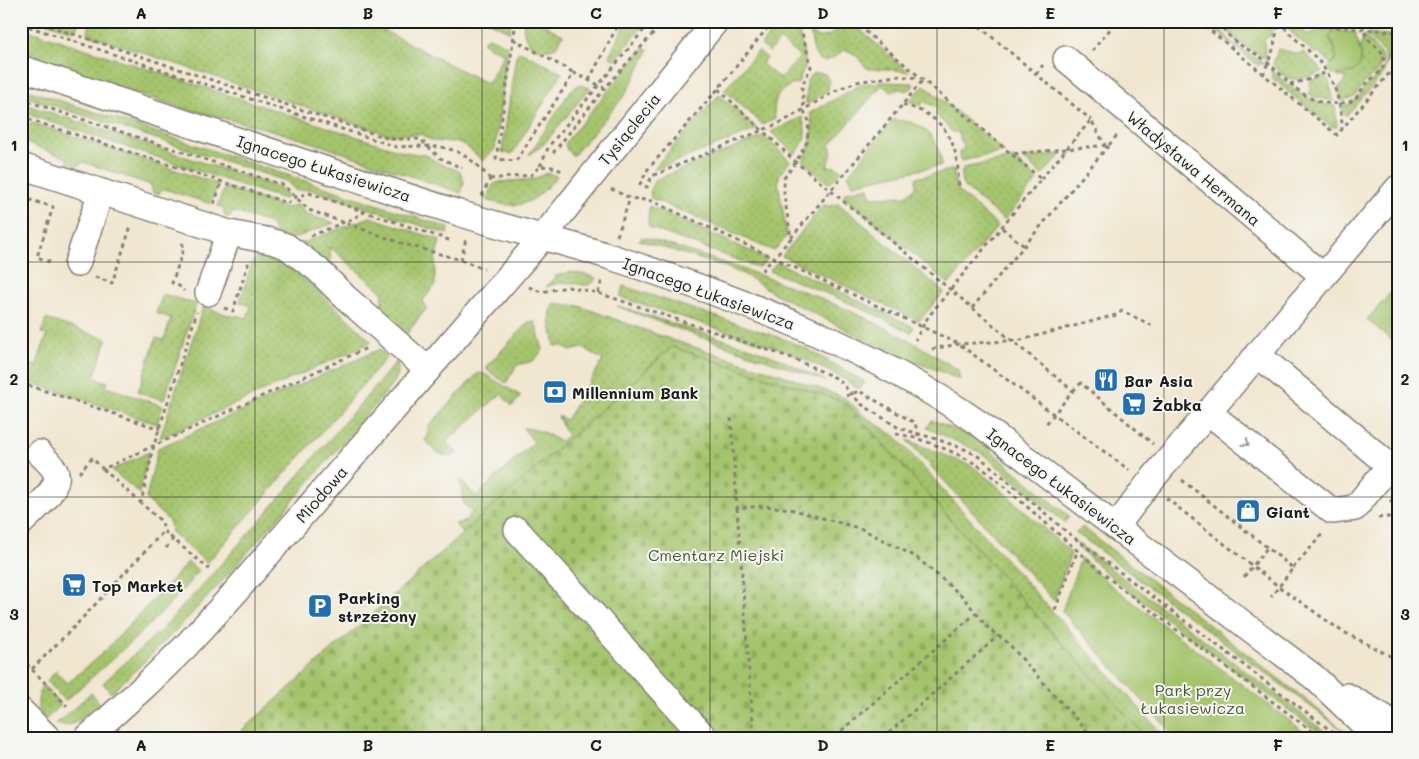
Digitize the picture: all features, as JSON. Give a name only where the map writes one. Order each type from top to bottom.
[{"type":"street","name":"Tysiąclecia","points":[[542,238],[716,21]]},
{"type":"street","name":"Władysława Hermana","points":[[1071,64],[1323,276]]},
{"type":"street","name":"Ignacego Łukasiewicza","points":[[21,68],[474,218],[610,256],[743,303],[848,347],[957,408],[1116,526],[1315,678],[1378,738]]},
{"type":"street","points":[[21,166],[229,233],[271,241],[286,246],[317,268],[345,297],[428,370]]},
{"type":"street","points":[[1116,526],[1208,412],[1398,188]]},
{"type":"street","points":[[76,268],[101,192]]},
{"type":"street","points":[[202,300],[229,233]]},
{"type":"street","name":"Miodowa","points":[[87,738],[146,685],[192,640],[542,238]]},
{"type":"street","points":[[1208,412],[1332,511],[1355,508],[1393,470],[1257,354]]},
{"type":"street","points":[[21,523],[52,490],[56,482],[55,471],[39,452]]},
{"type":"street","points":[[517,530],[705,738]]},
{"type":"street","name":"Ignacego Łukasiewicza","points":[[1315,678],[1398,727]]},
{"type":"street","points":[[21,711],[48,738]]},
{"type":"path","points":[[34,21],[390,138],[420,139],[440,158],[462,168]]},
{"type":"path","points":[[516,21],[496,159],[516,161],[574,74]]},
{"type":"path","points":[[589,80],[620,21]]},
{"type":"path","points":[[540,166],[549,146],[651,21]]},
{"type":"path","points":[[553,153],[605,88],[664,21]]},
{"type":"path","points":[[773,21],[718,89],[648,169],[640,184],[647,187],[652,176],[764,130],[804,111],[839,89],[856,82],[896,76],[922,79]]},
{"type":"path","points":[[791,238],[784,195],[784,178],[807,142],[808,121],[804,111],[802,86],[811,67],[800,21]]},
{"type":"path","points":[[853,21],[1041,179]]},
{"type":"path","points":[[972,308],[1109,145],[1105,145],[1092,120],[973,21]]},
{"type":"path","points":[[1071,64],[1117,21]]},
{"type":"path","points":[[1199,21],[1337,135],[1398,63]]},
{"type":"path","points":[[1219,21],[1234,42],[1268,63],[1298,91],[1315,100],[1332,104],[1355,99],[1364,86],[1378,75],[1384,62],[1379,50],[1366,36],[1362,21]]},
{"type":"path","points":[[1236,21],[1244,25],[1279,23],[1314,57],[1327,72],[1333,83],[1339,104],[1342,129]]},
{"type":"path","points":[[1297,21],[1310,26],[1398,32]]},
{"type":"path","points":[[1348,21],[1349,28]]},
{"type":"path","points":[[1391,21],[1398,27]]},
{"type":"path","points":[[1263,75],[1273,50],[1279,23]]},
{"type":"path","points":[[21,24],[397,147],[436,146],[454,149],[482,169],[490,178],[464,244],[461,260],[401,243],[308,210],[283,185],[21,99]]},
{"type":"path","points":[[513,39],[574,74],[605,88]]},
{"type":"path","points":[[1290,84],[1327,72]]},
{"type":"path","points":[[762,271],[903,105],[922,79]]},
{"type":"path","points":[[718,89],[796,162],[1010,341],[1073,391]]},
{"type":"path","points":[[903,105],[922,111],[947,132],[955,146],[958,165],[957,180],[960,189]]},
{"type":"path","points":[[21,117],[288,203],[296,197],[309,193],[452,241]]},
{"type":"path","points":[[916,340],[928,317],[1092,120]]},
{"type":"path","points":[[1011,154],[1105,145]]},
{"type":"path","points":[[648,169],[652,176]]},
{"type":"path","points":[[21,197],[53,207],[37,257],[76,268],[112,283],[130,226],[139,229]]},
{"type":"path","points":[[644,199],[774,257],[959,344],[1148,484],[1278,586],[1340,630],[1398,660]]},
{"type":"path","points":[[286,246],[365,212]]},
{"type":"path","points":[[1002,228],[1024,246]]},
{"type":"path","points":[[174,240],[182,243],[184,248],[172,283],[202,300],[233,311],[248,263],[252,257]]},
{"type":"path","points":[[541,292],[568,287],[598,293],[792,358],[838,379],[860,404],[899,428],[967,450],[981,458],[1068,533],[1341,738]]},
{"type":"path","points":[[141,503],[154,446],[202,300]]},
{"type":"path","points":[[932,348],[959,344],[1021,340],[1116,315],[1122,311],[1153,326]]},
{"type":"path","points":[[103,469],[370,346]]},
{"type":"path","points":[[1045,426],[1081,382],[1153,445]]},
{"type":"path","points":[[21,383],[160,428]]},
{"type":"path","points":[[846,396],[859,391],[915,423],[919,439]]},
{"type":"path","points":[[731,418],[754,738]]},
{"type":"path","points":[[896,434],[905,434],[919,439],[973,462],[994,477],[1077,552],[1117,585],[1321,738]]},
{"type":"path","points":[[56,482],[75,478],[92,458],[162,522],[164,531],[209,569]]},
{"type":"path","points":[[1183,480],[1293,568]]},
{"type":"path","points":[[738,508],[765,506],[790,509],[862,528],[916,557],[962,596],[985,625],[1007,642],[1093,738]]},
{"type":"path","points":[[1271,596],[1328,527],[1332,511]]},
{"type":"path","points":[[32,669],[164,531]]},
{"type":"path","points":[[166,548],[173,539]]},
{"type":"path","points":[[1244,577],[1267,548]]},
{"type":"path","points":[[1055,610],[1077,552]]},
{"type":"path","points":[[833,738],[976,613]]},
{"type":"path","points":[[883,738],[998,636]]},
{"type":"path","points":[[21,658],[67,706]]},
{"type":"path","points":[[890,732],[895,738]]},
{"type":"green space","points":[[42,21],[79,21],[78,26],[72,31]]},
{"type":"green space","points":[[91,21],[365,21],[488,84],[504,54],[483,43],[489,37],[508,46],[495,149],[483,161],[469,148],[459,143],[438,142],[421,134],[389,135],[87,34]]},
{"type":"green space","points":[[488,21],[511,21],[510,32]]},
{"type":"green space","points":[[524,21],[537,21],[563,35],[556,47],[549,49],[536,48],[527,41],[523,28]]},
{"type":"green space","points":[[627,21],[647,21],[615,60],[609,56]]},
{"type":"green space","points":[[780,21],[796,21],[806,63],[798,83],[786,88],[778,95],[774,111],[775,118],[763,125],[724,90],[758,51],[766,57],[762,64],[780,79],[800,57],[780,40],[769,52],[761,45]]},
{"type":"green space","points":[[837,21],[850,21],[909,72],[868,69],[855,55],[844,50],[835,57],[825,61],[817,58],[811,34],[819,37],[829,36],[835,30]]},
{"type":"green space","points":[[1221,21],[1230,21],[1240,30],[1261,27],[1272,28],[1271,36],[1268,36],[1264,41],[1266,59],[1234,39]]},
{"type":"green space","points":[[1283,21],[1288,21],[1301,27],[1302,31],[1307,34],[1316,32],[1318,29],[1334,30],[1330,38],[1336,56],[1334,62],[1331,64],[1318,52],[1315,54],[1293,34]]},
{"type":"green space","points":[[21,28],[404,152],[426,155],[442,165],[460,171],[464,182],[461,193],[311,142],[182,108],[68,71],[21,48]]},
{"type":"green space","points":[[1213,28],[1222,31],[1233,44],[1264,63],[1257,65]]},
{"type":"green space","points":[[1334,30],[1356,33],[1361,61],[1359,66],[1352,72],[1332,74],[1328,68],[1336,59],[1335,48],[1330,38]]},
{"type":"green space","points":[[1368,33],[1398,36],[1398,55],[1392,53],[1384,69],[1385,72],[1346,116],[1343,113],[1342,106],[1357,99],[1366,86],[1384,68],[1384,53],[1369,37]]},
{"type":"green space","points":[[1364,35],[1383,60],[1377,72],[1365,82],[1354,97],[1341,101],[1338,88],[1343,84],[1346,77],[1338,77],[1337,75],[1342,75],[1361,55],[1359,47]]},
{"type":"green space","points":[[643,49],[648,50],[646,56],[625,95],[573,156],[567,150],[565,144]]},
{"type":"green space","points":[[1278,49],[1298,54],[1304,52],[1323,72],[1301,79],[1286,77],[1273,65]]},
{"type":"green space","points":[[519,52],[562,73],[512,154],[502,152],[516,55]]},
{"type":"green space","points":[[1271,69],[1300,94],[1316,102],[1335,106],[1337,127],[1330,126],[1272,78]]},
{"type":"green space","points":[[817,73],[825,74],[829,81],[828,90],[808,104],[806,103],[807,81],[811,75]]},
{"type":"green space","points":[[1325,75],[1334,101],[1308,94],[1311,86],[1309,82]]},
{"type":"green space","points":[[881,82],[913,83],[913,87],[907,91],[899,89],[891,92],[882,85],[830,145],[831,156],[827,166],[842,170],[830,183],[825,181],[803,162],[811,138],[810,113],[862,84]]},
{"type":"green space","points":[[579,85],[590,88],[543,145],[529,155],[571,90]]},
{"type":"green space","points":[[924,85],[1005,152],[961,161],[959,152],[964,149],[958,132],[952,132],[936,114],[937,108],[923,101],[921,106],[909,101]]},
{"type":"green space","points":[[21,88],[449,228],[447,234],[309,189],[296,191],[286,181],[21,95]]},
{"type":"green space","points":[[719,95],[758,129],[654,170],[656,166]]},
{"type":"green space","points":[[21,103],[280,188],[289,196],[283,199],[21,112]]},
{"type":"green space","points":[[802,117],[805,136],[802,145],[795,154],[771,132]]},
{"type":"green space","points":[[893,120],[913,123],[927,132],[937,146],[942,165],[853,184],[848,175]]},
{"type":"green space","points":[[33,123],[218,184],[211,204],[164,189],[158,194],[153,193],[151,185],[83,162],[75,168],[68,165],[67,158],[21,141],[23,126]]},
{"type":"green space","points":[[764,136],[790,161],[780,174],[778,181],[787,236],[774,251],[651,198],[650,190],[655,180]]},
{"type":"green space","points":[[1062,154],[1042,175],[1022,158]]},
{"type":"green space","points":[[1014,158],[1037,181],[1004,220],[964,187],[961,180],[962,173],[963,168]]},
{"type":"green space","points":[[955,169],[954,179],[959,192],[998,226],[949,284],[843,196],[846,192],[869,187],[871,197],[906,196],[916,187],[916,178]]},
{"type":"green space","points":[[546,173],[557,176],[541,193],[526,203],[509,205],[486,200],[493,185],[499,182],[535,179]]},
{"type":"green space","points":[[225,187],[287,208],[298,204],[305,214],[334,223],[289,240],[275,233],[269,223],[234,212],[229,217],[225,217],[223,208],[217,206]]},
{"type":"green space","points":[[839,204],[944,292],[919,321],[782,256],[823,205]]},
{"type":"green space","points":[[649,206],[768,259],[761,266],[757,267],[650,228],[648,225]]},
{"type":"green space","points":[[370,217],[440,240],[435,260],[435,285],[422,302],[427,308],[405,336],[381,311],[383,293],[330,247],[331,264],[329,266],[300,244]]},
{"type":"green space","points":[[642,237],[768,278],[847,310],[922,348],[958,370],[960,380],[902,358],[772,292],[747,276],[726,267],[639,240]]},
{"type":"green space","points":[[256,258],[276,260],[300,274],[372,342],[160,438],[203,307],[235,317],[236,315],[247,318],[251,306],[240,302],[252,263]]},
{"type":"green space","points":[[777,262],[914,327],[911,333],[841,299],[769,271]]},
{"type":"green space","points":[[570,272],[597,278],[588,285],[564,283],[546,287],[556,276]]},
{"type":"green space","points":[[1398,284],[1398,345],[1367,320]]},
{"type":"green space","points":[[623,286],[784,339],[807,349],[865,382],[861,388],[855,387],[844,379],[790,352],[620,297]]},
{"type":"green space","points":[[163,294],[196,304],[164,400],[138,392],[156,338],[164,340],[171,318],[156,313]]},
{"type":"green space","points":[[556,303],[579,306],[675,341],[777,373],[845,398],[864,416],[895,436],[1166,738],[1147,738],[845,402],[672,347],[463,533],[455,524],[465,521],[472,512],[464,504],[460,480],[476,496],[534,442],[523,428],[542,432],[560,442],[568,435],[558,416],[566,420],[603,360],[583,348],[570,351],[563,346],[555,346],[550,317]]},
{"type":"green space","points":[[617,306],[751,348],[780,359],[825,381],[669,325]]},
{"type":"green space","points":[[46,319],[107,339],[94,378],[108,382],[106,387],[163,406],[157,424],[21,379],[21,362],[36,366],[47,335],[41,333]]},
{"type":"green space","points":[[528,322],[535,322],[543,350],[533,361],[517,365],[506,383],[487,370],[487,366]]},
{"type":"green space","name":"Cmentarz Miejski","points":[[672,347],[845,402],[1147,738],[247,738],[241,731]]},
{"type":"green space","points":[[380,349],[388,356],[207,563],[171,532],[170,522],[146,499],[158,448]]},
{"type":"green space","points":[[397,361],[398,374],[393,384],[287,508],[184,621],[111,693],[103,683],[160,631],[200,588]]},
{"type":"green space","points":[[478,373],[485,374],[521,396],[512,406],[501,394],[446,442],[458,453],[444,456],[425,441],[429,434],[427,431],[428,427]]},
{"type":"green space","points":[[932,420],[975,438],[1069,516],[1065,523],[982,453],[927,428]]},
{"type":"green space","points":[[907,440],[972,466],[995,484],[1071,553],[1054,601]]},
{"type":"green space","points":[[149,452],[139,493],[112,470]]},
{"type":"green space","points":[[1082,527],[1304,698],[1349,735],[1076,533]]},
{"type":"green space","points":[[1076,542],[1333,738],[1326,738],[1117,582],[1082,551]]},
{"type":"green space","name":"Park przy Łukasiewicza","points":[[1081,558],[1108,583],[1312,738],[1176,738],[1062,611]]},
{"type":"green space","points":[[188,562],[199,571],[184,589],[134,639],[65,701],[47,681],[56,671],[68,683],[107,649]]},
{"type":"green space","points":[[43,685],[61,705],[45,720],[38,708],[39,694]]},
{"type":"green space","points":[[91,693],[100,703],[91,712],[75,723],[69,725],[56,724]]},
{"type":"place","name":"Bar Asia","points":[[1106,380]]},
{"type":"place","name":"Millennium Bank","points":[[555,392]]},
{"type":"place","name":"Żabka","points":[[1134,404]]},
{"type":"place","name":"Giant","points":[[1248,511]]},
{"type":"place","name":"Top Market","points":[[74,585]]},
{"type":"place","name":"Parking strzeżony","points":[[320,606]]}]
